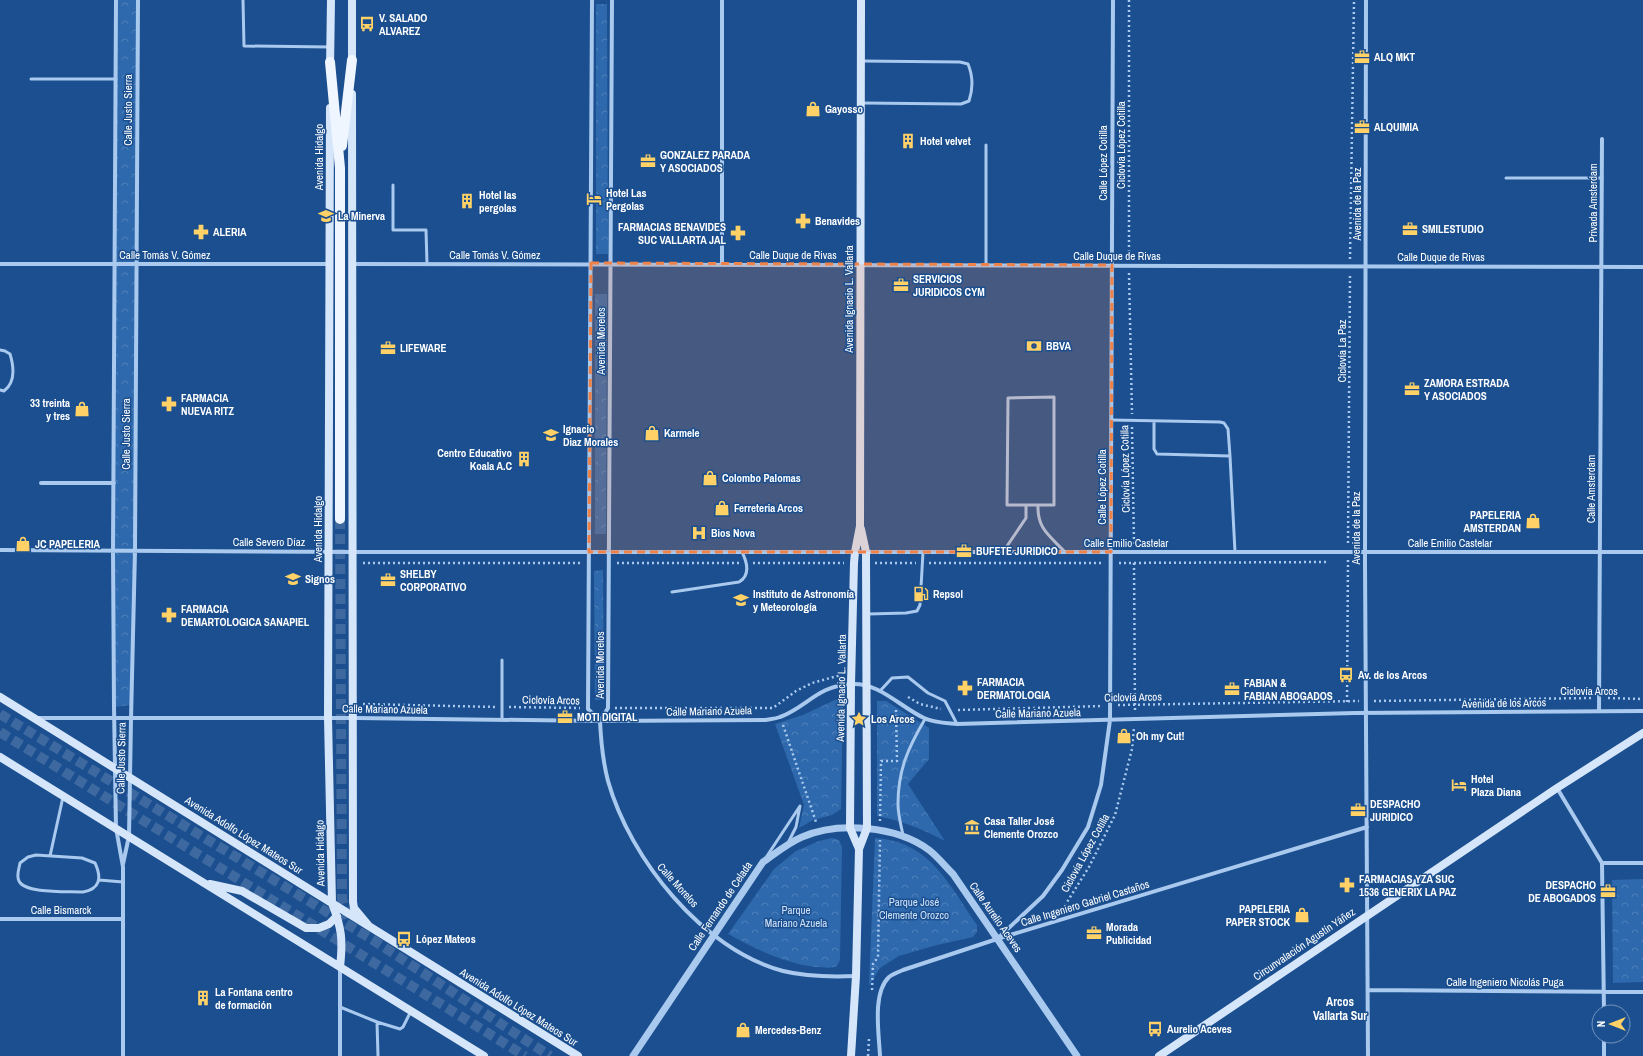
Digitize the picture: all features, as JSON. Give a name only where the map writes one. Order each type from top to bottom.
[{"type":"main road","name":"Avenida Hidalgo","points":[[331,0],[328,718],[332,903],[343,938],[340,967]]},
{"type":"main road","points":[[352,0],[353,902],[354,908],[368,926]]},
{"type":"main road","name":"Avenida Ignacio L. Vallarta","points":[[859,849],[850,828],[851,684],[855,552],[860,526],[861,0]]},
{"type":"main road","points":[[340,168],[352,60]]},
{"type":"main road","points":[[330,62],[340,168],[340,519]]},
{"type":"main road","name":"Avenida Ignacio L. Vallarta","points":[[851,1056],[856,976],[859,849],[867,828],[866,552],[860,526]]},
{"type":"main road","name":"Avenida Adolfo López Mateos Sur","points":[[0,697],[578,1056]]},
{"type":"main road","name":"Circunvalación Agustín Yáñez","points":[[1159,1056],[1367,915],[1643,732]]},
{"type":"main road","points":[[0,757],[484,1056]]},
{"type":"main road","points":[[204,883],[242,891],[306,928],[319,928],[329,924],[337,916]]},
{"type":"street","name":"Calle Justo Sierra","points":[[116,0],[113,551],[114,719],[116,828],[123,867],[123,1056]]},
{"type":"street","name":"Calle Justo Sierra","points":[[123,867],[129,836],[130,719],[135,551],[138,0]]},
{"type":"street","name":"Avenida Morelos","points":[[592,0],[588,709],[600,721],[608,708],[612,0]]},
{"type":"street","points":[[722,0],[722,264]]},
{"type":"street","name":"Calle López Cotilla","points":[[997,939],[1043,896],[1062,870],[1088,827],[1101,785],[1110,720],[1113,0]]},
{"type":"street","name":"Avenida de la Paz","points":[[1366,0],[1365,552],[1368,1056]]},
{"type":"street","name":"Privada Amsterdam","points":[[1601,266],[1602,139]]},
{"type":"street","name":"Calle Tomás V. Gómez","points":[[352,264],[591,263]]},
{"type":"street","name":"Calle Duque de Rivas","points":[[591,263],[1643,267]]},
{"type":"street","name":"Calle Tomás V. Gómez","points":[[0,264],[330,264]]},
{"type":"street","name":"Calle Amsterdam","points":[[1599,711],[1601,266]]},
{"type":"street","points":[[41,483],[114,483]]},
{"type":"street","name":"Calle Severo Díaz","points":[[0,550],[609,552]]},
{"type":"street","name":"Calle Emilio Castelar","points":[[609,552],[1643,552]]},
{"type":"street","name":"Calle Mariano Azuela","points":[[34,718],[353,718],[600,721],[765,720],[780,717],[825,690],[838,685],[851,684],[866,685],[880,691],[907,710],[925,719],[939,723],[957,724],[1134,720],[1366,713]]},
{"type":"street","name":"Avenida de los Arcos","points":[[1366,713],[1643,711]]},
{"type":"street","name":"Calle Morelos","points":[[600,721],[602,750],[608,781],[619,812],[631,838],[647,864],[686,910],[714,935],[735,951],[782,971],[826,977],[856,976]]},
{"type":"street","points":[[1558,788],[1602,863],[1604,1004]]},
{"type":"street","name":"Calle Ingeniero Gabriel Castaños","points":[[880,1056],[879,1002],[882,986],[890,976],[903,970],[997,939],[1367,827]]},
{"type":"street","name":"Calle Fernando de Celada","points":[[633,1056],[763,862],[786,845],[819,831],[867,828]]},
{"type":"street","name":"Calle Aurelio Aceves","points":[[867,828],[903,835],[929,850],[953,874],[1077,1056]]},
{"type":"street","points":[[1602,863],[1643,863]]},
{"type":"street","name":"Calle Bismarck","points":[[0,919],[123,919]]},
{"type":"street","name":"Avenida Hidalgo","points":[[340,967],[340,1056]]},
{"type":"street","name":"Calle Ingeniero Nicolás Puga","points":[[1368,990],[1643,992]]},
{"type":"street","points":[[1604,1044],[1604,1056]]},
{"type":"lane","points":[[243,0],[244,46],[330,46]]},
{"type":"lane","points":[[861,61],[960,62],[968,64],[971,72],[972,93],[969,102],[961,104],[861,103]]},
{"type":"lane","points":[[30,78],[116,79]]},
{"type":"lane","points":[[986,145],[986,264]]},
{"type":"lane","points":[[1506,178],[1602,178]]},
{"type":"lane","points":[[393,185],[393,230],[426,230],[427,264]]},
{"type":"lane","points":[[0,350],[10,354],[13,379],[10,386],[4,390],[0,390]]},
{"type":"lane","points":[[1054,397],[1054,506],[1026,506],[1007,505],[1008,398],[1054,397]]},
{"type":"lane","points":[[1111,420],[1224,423],[1228,429],[1235,552]]},
{"type":"lane","points":[[1154,421],[1154,449],[1157,454],[1230,456]]},
{"type":"lane","points":[[1003,552],[1026,518],[1026,506]]},
{"type":"lane","points":[[1038,506],[1037,517],[1042,527],[1065,552]]},
{"type":"lane","points":[[672,592],[739,582],[744,579],[747,573],[747,567],[742,552]]},
{"type":"lane","points":[[866,614],[906,613],[917,611],[920,605],[923,552]]},
{"type":"lane","points":[[502,660],[502,720]]},
{"type":"lane","points":[[880,691],[892,678],[908,677],[928,693],[945,701],[957,724]]},
{"type":"lane","points":[[903,835],[898,805],[900,775],[910,746],[925,719]]},
{"type":"lane","points":[[50,856],[63,795]]},
{"type":"lane","points":[[763,862],[800,806],[796,827],[786,845]]},
{"type":"lane","points":[[36,855],[50,856],[82,858],[95,863],[99,871],[97,886],[90,891],[83,892],[32,890],[23,887],[19,881],[18,872],[20,863],[28,857],[36,855]]},
{"type":"lane","points":[[99,880],[123,882]]},
{"type":"lane","points":[[340,1007],[377,1022],[400,1029],[403,1027],[411,1011]]},
{"type":"lane","points":[[377,1022],[378,1056]]},
{"type":"path","name":"Ciclovía López Cotilla","points":[[1056,921],[1089,867],[1115,815],[1132,749],[1136,705],[1129,265],[1129,0]]},
{"type":"path","name":"Ciclovía La Paz","points":[[1346,702],[1354,0]]},
{"type":"path","points":[[608,708],[773,708],[796,691],[812,683],[836,676],[852,674]]},
{"type":"path","name":"Ciclovía Arcos","points":[[907,696],[920,704],[936,709],[950,710],[1366,701],[1599,698],[1643,699]]},
{"type":"path","name":"Ciclovía Arcos","points":[[353,704],[588,709]]},
{"type":"path","points":[[871,994],[873,964],[878,957],[881,761],[897,761],[896,710]]},
{"type":"path","points":[[780,717],[819,831]]},
{"type":"path","points":[[868,1056],[869,1033]]},
{"type":"highlighted area","points":[[591,263],[1112,265],[1111,552],[589,552]]},
{"type":"green space","points":[[116,0],[138,0],[135,551],[131,705],[114,707]]},
{"type":"green space","points":[[596,4],[607,4],[608,254],[596,254]]},
{"type":"green space","points":[[595,294],[607,294],[606,534],[595,534]]},
{"type":"green space","points":[[603,570],[604,700],[595,700],[594,571]]},
{"type":"green space","points":[[839,698],[843,698],[841,809],[832,815],[813,820],[799,828],[804,805],[775,724],[803,715]]},
{"type":"green space","points":[[877,701],[886,701],[929,728],[929,759],[908,784],[945,841],[912,826],[877,816]]},
{"type":"green space","name":"Parque Mariano Azuela","points":[[832,838],[839,840],[842,847],[840,960],[837,966],[829,968],[816,967],[781,959],[759,950],[728,934],[774,869],[796,851],[819,841]]},
{"type":"green space","name":"Parque José Clemente Orozco","points":[[875,838],[894,841],[910,847],[936,868],[947,881],[977,925],[977,932],[973,937],[937,945],[899,956],[880,968],[869,986]]},
{"type":"green space","points":[[1643,879],[1643,982],[1613,983],[1612,880]]},
{"type":"tunnel","points":[[340,519],[342,899],[349,919]]},
{"type":"tunnel","points":[[0,714],[373,940],[550,1056]]},
{"type":"tunnel","points":[[0,732],[525,1056]]},
{"type":"place","name":"V. SALADO ALVAREZ","points":[[367,24]]},
{"type":"place","name":"ALQ MKT","points":[[1362,57]]},
{"type":"place","name":"Gayosso","points":[[813,109]]},
{"type":"place","name":"ALQUIMIA","points":[[1362,127]]},
{"type":"place","name":"Hotel velvet","points":[[908,141]]},
{"type":"place","name":"GONZALEZ PARADA Y ASOCIADOS","points":[[648,161]]},
{"type":"place","name":"Hotel Las Pergolas","points":[[594,199]]},
{"type":"place","name":"Hotel las pergolas","points":[[467,201]]},
{"type":"place","name":"La Minerva","points":[[326,216]]},
{"type":"place","name":"Benavides","points":[[803,221]]},
{"type":"place","name":"SMILESTUDIO","points":[[1410,229]]},
{"type":"place","name":"ALERIA","points":[[201,232]]},
{"type":"place","name":"FARMACIAS BENAVIDES SUC VALLARTA JAL","points":[[738,233]]},
{"type":"place","name":"SERVICIOS JURIDICOS CYM","points":[[901,285]]},
{"type":"place","name":"BBVA","points":[[1034,346]]},
{"type":"place","name":"LIFEWARE","points":[[388,348]]},
{"type":"place","name":"ZAMORA ESTRADA Y ASOCIADOS","points":[[1412,389]]},
{"type":"place","name":"FARMACIA NUEVA RITZ","points":[[169,404]]},
{"type":"place","name":"33 treinta y tres","points":[[82,409]]},
{"type":"place","name":"Karmele","points":[[652,433]]},
{"type":"place","name":"Ignacio Diaz Morales","points":[[551,435]]},
{"type":"place","name":"Centro Educativo Koala A.C","points":[[524,459]]},
{"type":"place","name":"Colombo Palomas","points":[[710,478]]},
{"type":"place","name":"Ferreteria Arcos","points":[[722,508]]},
{"type":"place","name":"PAPELERIA AMSTERDAN","points":[[1533,521]]},
{"type":"place","name":"Bios Nova","points":[[699,533]]},
{"type":"place","name":"JC PAPELERIA","points":[[23,544]]},
{"type":"place","name":"BUFETE JURIDICO","points":[[964,551]]},
{"type":"place","name":"Signos","points":[[293,579]]},
{"type":"place","name":"SHELBY CORPORATIVO","points":[[388,580]]},
{"type":"place","name":"Repsol","points":[[921,594]]},
{"type":"place","name":"Instituto de Astronomía y Meteorología","points":[[741,600]]},
{"type":"place","name":"FARMACIA DEMARTOLOGICA SANAPIEL","points":[[169,615]]},
{"type":"place","name":"Av. de los Arcos","points":[[1346,675]]},
{"type":"place","name":"FARMACIA DERMATOLOGIA","points":[[965,688]]},
{"type":"place","name":"FABIAN & FABIAN ABOGADOS","points":[[1232,689]]},
{"type":"place","name":"MOTI DIGITAL","points":[[565,717]]},
{"type":"place","name":"Los Arcos","points":[[859,719]]},
{"type":"place","name":"Oh my Cut!","points":[[1124,736]]},
{"type":"place","name":"Hotel Plaza Diana","points":[[1459,785]]},
{"type":"place","name":"DESPACHO JURIDICO","points":[[1358,810]]},
{"type":"place","name":"Casa Taller José Clemente Orozco","points":[[972,827]]},
{"type":"place","name":"FARMACIAS YZA SUC 1536 GENERIX LA PAZ","points":[[1347,885]]},
{"type":"place","name":"DESPACHO DE ABOGADOS","points":[[1608,891]]},
{"type":"place","name":"PAPELERIA PAPER STOCK","points":[[1302,915]]},
{"type":"place","name":"Morada Publicidad","points":[[1094,933]]},
{"type":"place","name":"López Mateos","points":[[404,939]]},
{"type":"place","name":"La Fontana centro de formación","points":[[203,998]]},
{"type":"place","name":"Aurelio Aceves","points":[[1155,1029]]},
{"type":"place","name":"Mercedes-Benz","points":[[743,1030]]},
{"type":"district","name":"Arcos Vallarta Sur","points":[[1340,1009]]}]
